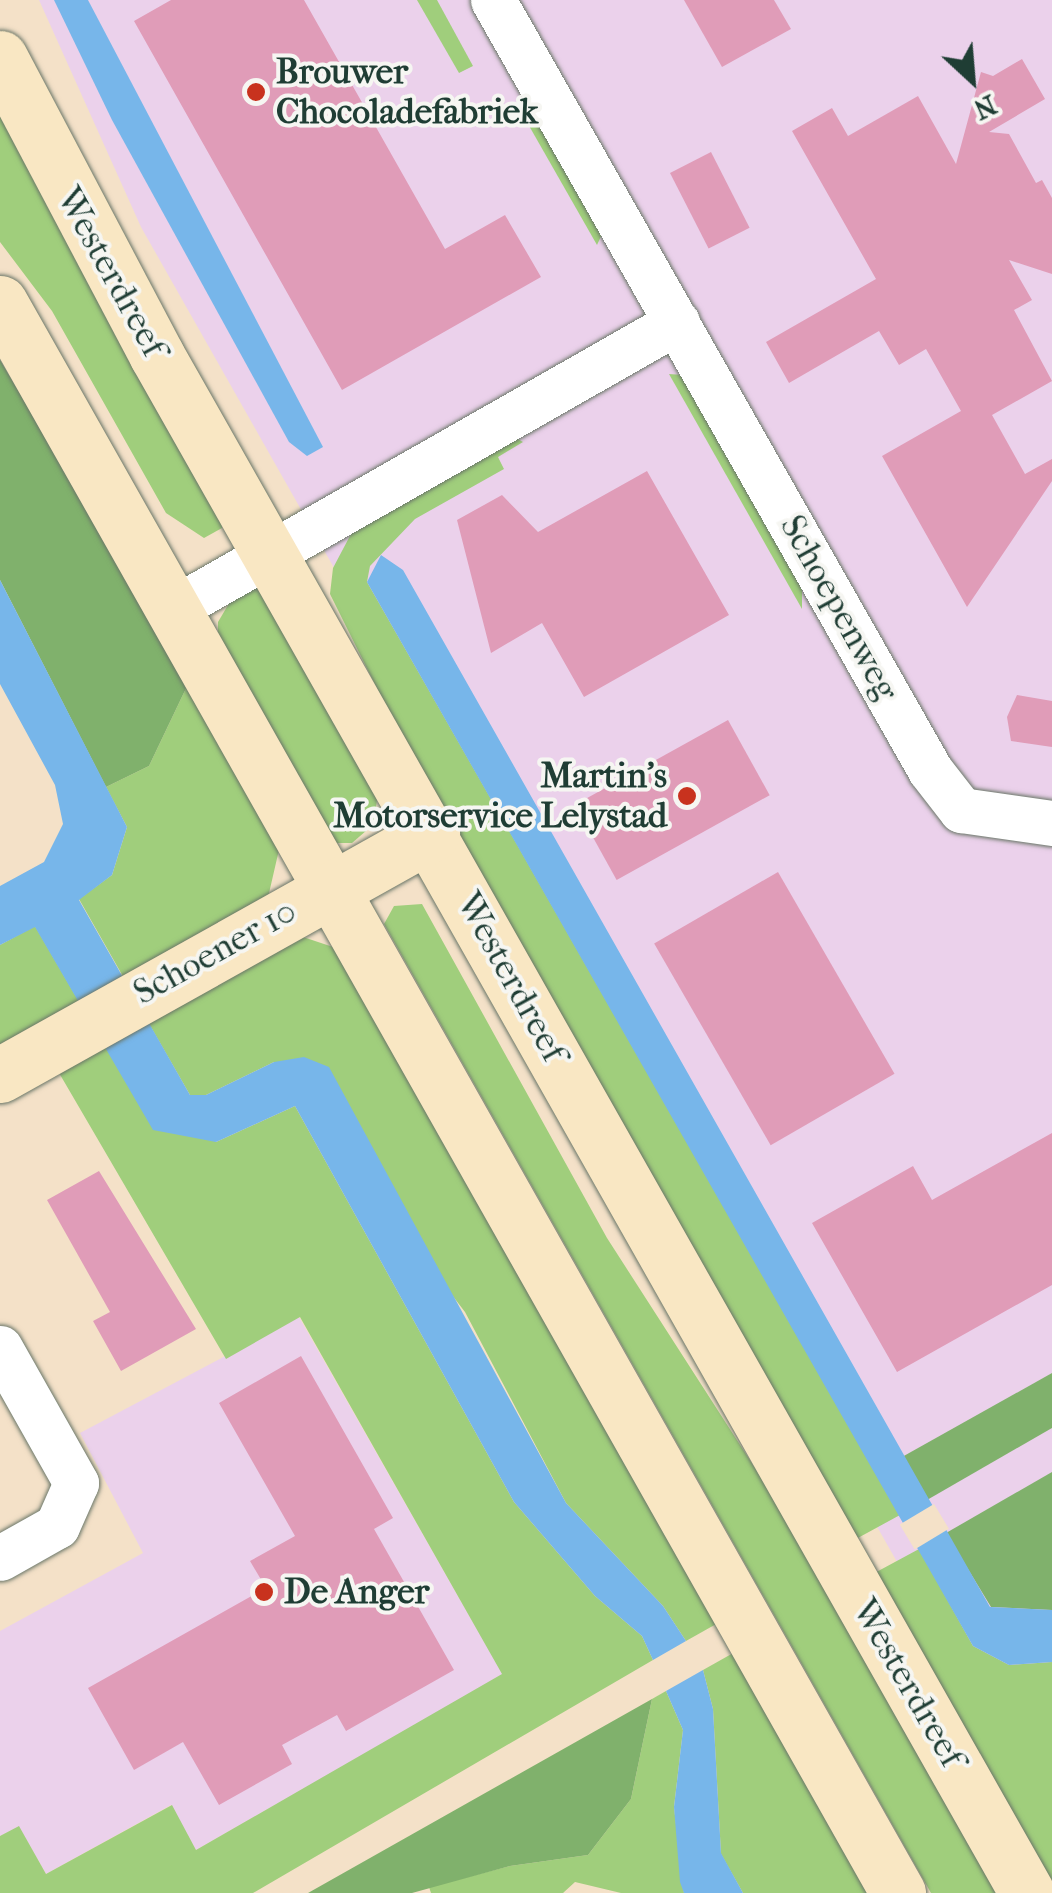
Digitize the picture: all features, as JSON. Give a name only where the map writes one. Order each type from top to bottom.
[{"type":"main road","name":"Westerdreef","points":[[0,58],[110,272],[432,834],[1026,1893]]},
{"type":"main road","points":[[0,303],[898,1893]]},
{"type":"main road","name":"Schoener 10","points":[[0,1075],[85,1024],[432,834]]},
{"type":"street","name":"Schoepenweg","points":[[493,0],[930,770],[961,810],[1052,823]]},
{"type":"street","points":[[173,610],[270,550],[677,322]]},
{"type":"street","points":[[0,1348],[76,1482],[56,1526],[0,1558]]},
{"type":"shaded area","points":[[39,0],[1052,0],[1052,1817],[905,1576],[141,227]]},
{"type":"shaded area","name":"De Anger","points":[[299,1317],[503,1675],[196,1850],[171,1805],[46,1874],[19,1827],[0,1836],[0,1631],[143,1553],[80,1433]]},
{"type":"green space","points":[[417,0],[437,0],[473,66],[459,73]]},
{"type":"green space","points":[[0,106],[223,507],[222,528],[204,538],[166,513],[52,311],[0,242]]},
{"type":"green space","points":[[524,117],[537,122],[603,232],[597,245]]},
{"type":"green space","points":[[0,360],[190,680],[149,766],[106,787],[0,580]]},
{"type":"green space","points":[[669,374],[683,375],[802,583],[802,609]]},
{"type":"green space","points":[[509,434],[523,442],[498,457],[504,469],[415,519],[370,566],[367,582],[900,1515],[856,1539],[418,771],[330,594],[333,568],[352,532]]},
{"type":"green space","points":[[257,587],[378,791],[374,824],[352,843],[330,843],[218,643],[218,622],[231,600]]},
{"type":"green space","points":[[190,680],[281,841],[267,902],[125,980],[79,899],[112,875],[127,827],[106,787],[149,766]]},
{"type":"green space","points":[[422,904],[607,1238],[762,1479],[998,1893],[931,1893],[384,924],[394,906]]},
{"type":"green space","points":[[35,926],[81,1005],[0,1050],[0,945]]},
{"type":"green space","points":[[291,933],[342,950],[718,1623],[686,1641],[663,1606],[566,1503],[465,1312],[274,1062],[206,1095],[190,1095],[144,1015]]},
{"type":"green space","points":[[101,1039],[216,1142],[295,1106],[514,1502],[595,1596],[642,1636],[653,1660],[253,1893],[0,1893],[0,1836],[19,1826],[46,1874],[172,1805],[196,1850],[502,1674],[300,1317],[226,1359],[55,1066]]},
{"type":"green space","points":[[1052,1373],[1052,1428],[927,1500],[902,1457]]},
{"type":"green space","points":[[1052,1472],[1052,1610],[991,1607],[946,1533]]},
{"type":"green space","points":[[919,1549],[973,1646],[1009,1665],[1052,1662],[1052,1893],[869,1576]]},
{"type":"green space","points":[[735,1652],[869,1893],[743,1893],[721,1854],[713,1709],[703,1670]]},
{"type":"green space","points":[[666,1691],[683,1730],[674,1807],[684,1893],[621,1893],[575,1882],[563,1893],[431,1893],[429,1887],[510,1866],[588,1855],[631,1799],[652,1699]]},
{"type":"green space","points":[[652,1699],[631,1799],[588,1855],[510,1866],[412,1893],[308,1893]]},
{"type":"water","points":[[54,0],[88,0],[323,447],[307,456],[289,442],[112,120]]},
{"type":"water","points":[[381,555],[403,570],[990,1607],[1052,1610],[1052,1662],[1009,1665],[973,1646],[367,582]]},
{"type":"water","points":[[0,580],[127,827],[112,875],[79,900],[190,1095],[206,1095],[274,1062],[304,1057],[329,1067],[566,1503],[663,1606],[686,1641],[653,1660],[642,1636],[595,1596],[514,1502],[295,1106],[216,1142],[153,1130],[35,927],[0,945],[0,886],[44,862],[63,824],[55,785],[0,684]]},
{"type":"water","points":[[703,1670],[713,1709],[721,1853],[743,1893],[684,1893],[680,1882],[674,1807],[683,1730],[666,1691]]},
{"type":"pier","points":[[934,1504],[949,1529],[915,1549],[900,1525]]},
{"type":"building","points":[[171,0],[304,0],[445,249],[505,215],[541,277],[342,390],[134,21]]},
{"type":"building","points":[[684,0],[774,0],[791,29],[722,67]]},
{"type":"building","points":[[1022,59],[1045,99],[989,132],[1009,134],[1036,183],[1042,180],[1052,198],[1052,274],[1009,260],[1032,300],[1014,310],[1052,381],[992,415],[1025,474],[1052,459],[1052,481],[967,607],[882,456],[961,411],[926,349],[899,365],[879,331],[789,383],[766,342],[876,279],[792,131],[832,108],[848,136],[918,96],[956,164],[981,72],[993,76]]},
{"type":"building","points":[[711,152],[750,228],[709,249],[670,173]]},
{"type":"building","points":[[647,471],[729,615],[584,697],[542,623],[491,653],[457,520],[502,495],[538,532]]},
{"type":"building","points":[[1017,695],[1052,701],[1052,747],[1011,741],[1007,717]]},
{"type":"building","points":[[728,720],[770,795],[617,880],[575,805]]},
{"type":"building","points":[[778,872],[894,1074],[771,1145],[654,944]]},
{"type":"building","points":[[1052,1133],[1052,1285],[897,1372],[812,1223],[913,1166],[932,1200]]},
{"type":"building","points":[[99,1171],[196,1329],[121,1371],[93,1321],[110,1312],[47,1200]]},
{"type":"building","points":[[301,1356],[393,1518],[374,1529],[454,1670],[346,1731],[337,1715],[282,1745],[292,1764],[219,1805],[183,1742],[134,1770],[88,1688],[266,1588],[250,1561],[295,1536],[219,1403]]},
{"type":"place","name":"Brouwer Chocoladefabriek","points":[[256,92]]},
{"type":"place","name":"Martin's Motorservice Lelystad","points":[[687,796]]},
{"type":"place","name":"De Anger","points":[[264,1592]]}]
